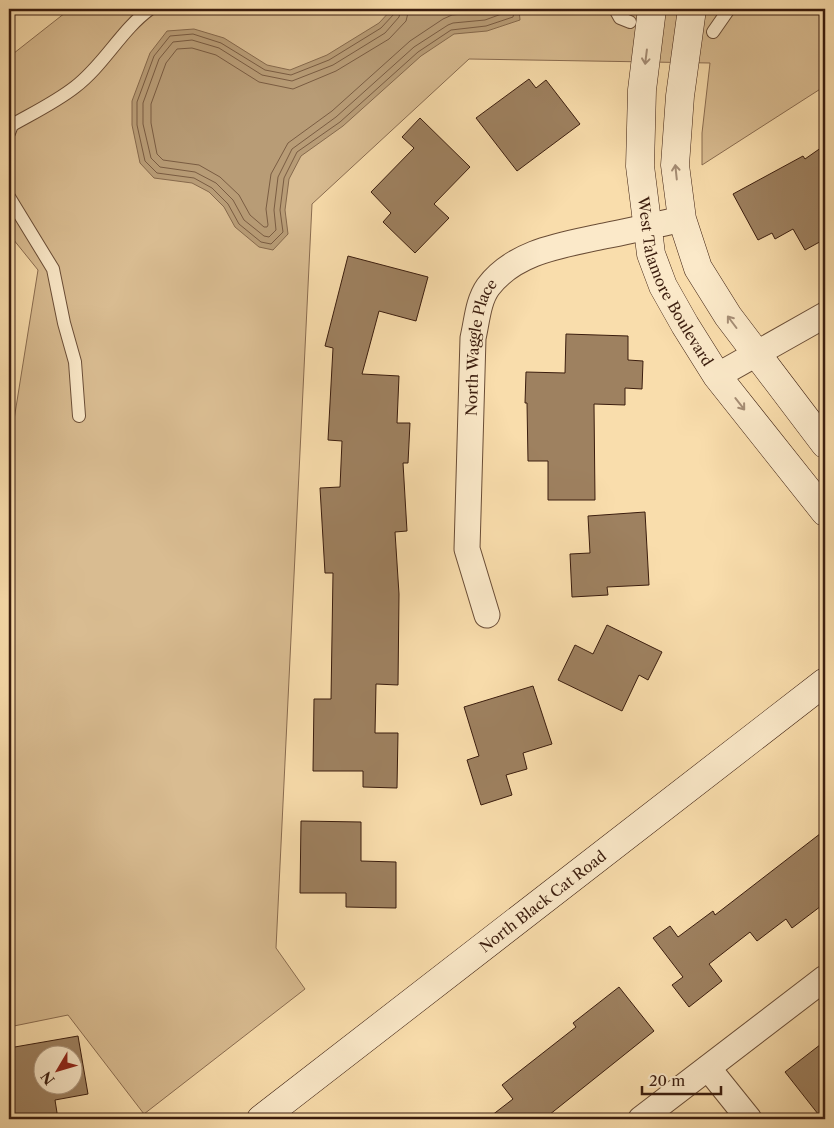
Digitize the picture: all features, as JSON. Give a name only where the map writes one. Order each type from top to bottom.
[{"type":"street","name":"West Talamore Boulevard","points":[[692,9],[680,96],[675,165],[682,219],[698,268],[728,316],[825,444]]},
{"type":"street","name":"West Talamore Boulevard","points":[[641,16],[642,90],[640,157],[651,254],[663,286],[717,376],[825,512]]},
{"type":"street","name":"North Waggle Place","points":[[487,615],[467,549],[473,338],[480,304],[487,288],[502,272],[521,260],[551,248],[682,219]]},
{"type":"street","points":[[717,376],[825,315]]},
{"type":"street","name":"North Black Cat Road","points":[[261,1119],[825,682]]},
{"type":"street","points":[[642,1119],[825,978]]},
{"type":"street","points":[[708,1068],[748,1119]]},
{"type":"lane","points":[[9,133],[12,126],[75,87],[141,16],[150,9]]},
{"type":"lane","points":[[614,9],[620,18],[641,16]]},
{"type":"lane","points":[[713,32],[729,9]]},
{"type":"lane","points":[[9,197],[53,269],[64,323],[75,362],[80,416]]},
{"type":"shaded area","points":[[70,9],[825,9],[825,86],[702,165],[702,133],[710,63],[469,59],[312,204],[276,948],[305,989],[144,1114],[68,1015],[9,1027],[9,451],[38,270],[9,234],[9,57]]},
{"type":"water","points":[[392,9],[519,9],[520,20],[487,31],[454,34],[421,56],[343,126],[301,156],[289,179],[285,210],[288,234],[273,250],[259,247],[235,227],[224,207],[209,192],[192,183],[154,178],[140,163],[132,125],[132,101],[150,53],[167,31],[194,29],[224,38],[267,65],[290,70],[327,55],[379,23]]},
{"type":"building","points":[[529,79],[536,88],[546,80],[580,124],[517,171],[476,118]]},
{"type":"building","points":[[420,118],[470,167],[434,204],[449,218],[415,253],[383,222],[391,213],[371,192],[414,148],[402,137]]},
{"type":"building","points":[[825,145],[825,239],[805,250],[793,229],[775,239],[772,233],[758,240],[733,194],[803,156],[805,159]]},
{"type":"building","points":[[348,256],[428,277],[416,321],[379,311],[362,374],[399,376],[397,423],[410,423],[408,463],[403,463],[407,531],[395,532],[399,594],[398,685],[376,684],[375,733],[398,733],[397,788],[363,787],[363,771],[313,771],[314,699],[331,699],[333,573],[325,573],[320,488],[340,487],[342,441],[328,440],[333,348],[325,346]]},
{"type":"building","points":[[566,334],[628,336],[628,360],[643,361],[642,389],[625,388],[625,405],[594,404],[595,500],[548,500],[548,461],[528,461],[527,403],[525,403],[526,372],[565,373]]},
{"type":"building","points":[[645,512],[649,585],[607,587],[608,595],[572,597],[570,554],[590,553],[588,516]]},
{"type":"building","points":[[607,625],[662,652],[648,680],[639,675],[622,711],[558,680],[575,645],[593,654]]},
{"type":"building","points":[[533,686],[552,744],[523,753],[527,769],[506,775],[512,795],[481,805],[467,760],[479,756],[464,707]]},
{"type":"building","points":[[301,821],[361,822],[361,861],[396,862],[396,908],[346,907],[346,893],[300,893]]},
{"type":"building","points":[[825,830],[825,903],[792,928],[786,919],[757,941],[750,932],[709,964],[722,981],[689,1007],[672,985],[683,977],[653,938],[670,926],[678,937],[713,911],[715,915]]},
{"type":"building","points":[[619,987],[654,1031],[544,1119],[487,1119],[513,1099],[502,1085],[576,1027],[573,1023]]},
{"type":"building","points":[[78,1036],[80,1046],[32,1046],[32,1096],[77,1096],[55,1100],[58,1119],[14,1119],[9,1088],[9,1048]]},
{"type":"building","points":[[825,1041],[825,1119],[822,1119],[785,1072]]},
{"type":"building","points":[[82,1059],[88,1094],[82,1095]]}]
